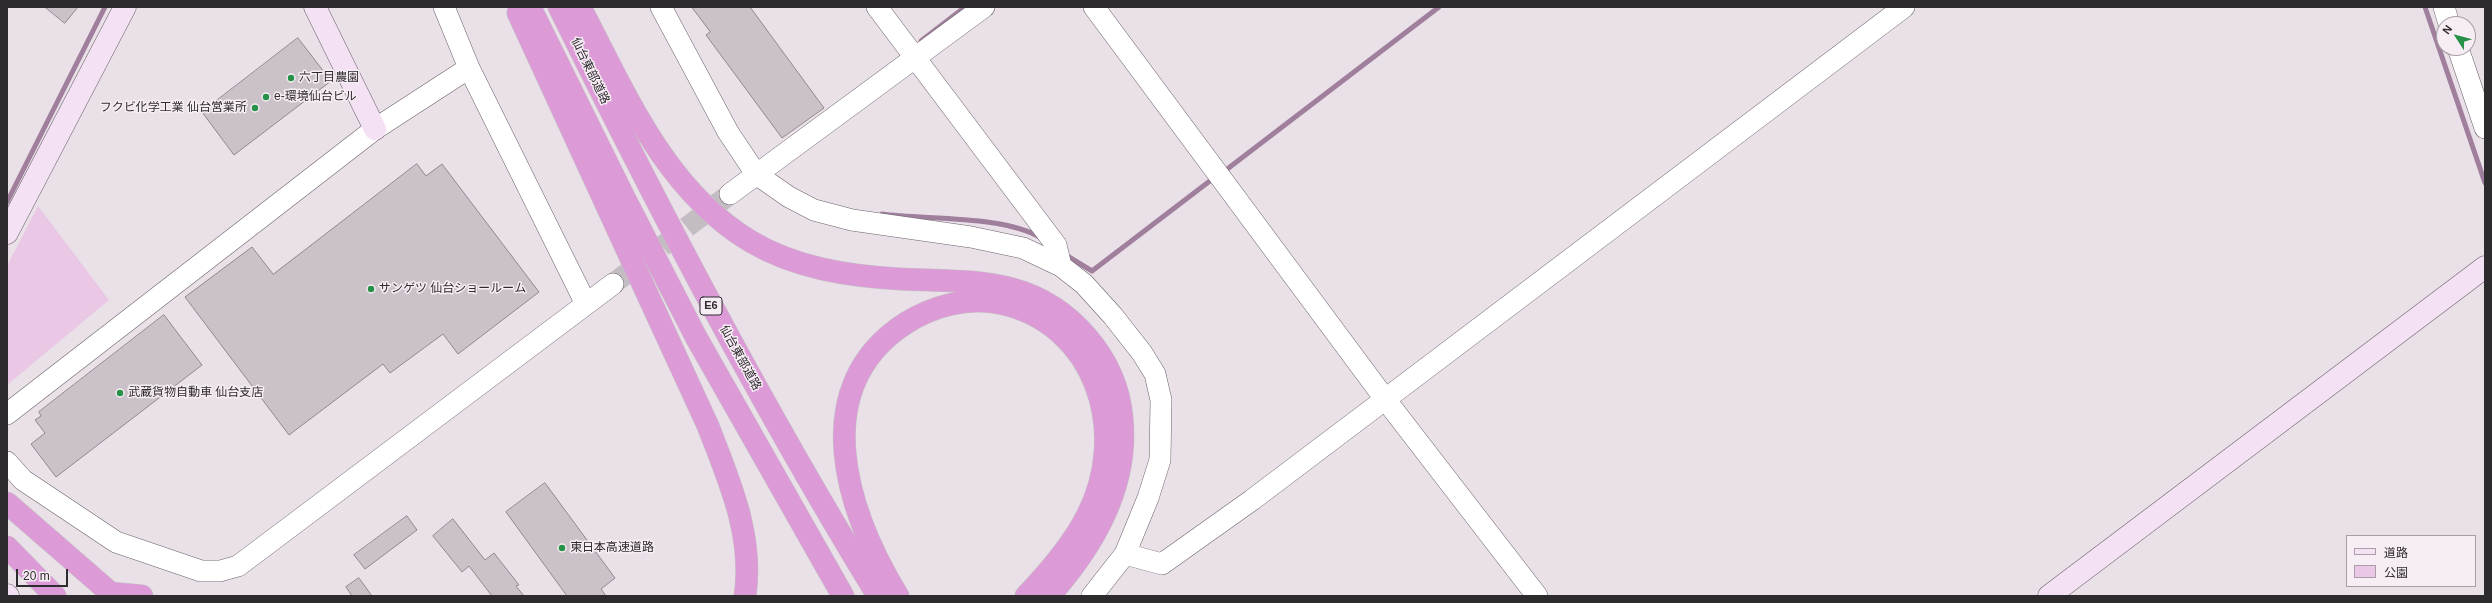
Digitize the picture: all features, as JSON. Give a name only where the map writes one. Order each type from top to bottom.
[{"type":"highway","points":[[516,7],[708,426],[735,496],[743,530],[746,557],[745,596]]},
{"type":"highway","name":"E6","points":[[530,7],[674,295],[749,433],[843,596]]},
{"type":"highway","name":"仙台東部道路","points":[[559,7],[680,250],[773,419],[878,596]]},
{"type":"highway","points":[[580,7],[640,118],[667,163],[704,207],[751,241],[801,264],[828,270],[899,279],[985,284],[1013,289],[1052,307],[1071,321],[1090,339],[1103,360],[1122,408],[1124,432],[1122,457],[1112,498],[1096,533],[1079,559],[1049,596]]},
{"type":"highway","points":[[898,596],[869,538],[849,483],[843,432],[847,406],[862,366],[874,350],[891,333],[915,317],[940,306],[968,302],[998,303],[1024,311],[1064,337],[1081,357],[1093,378],[1102,405],[1106,432],[1105,458],[1098,486],[1087,515],[1050,570],[1026,596]]},
{"type":"highway","points":[[7,503],[114,595],[142,596]]},
{"type":"highway","points":[[7,547],[55,596]]},
{"type":"street","points":[[7,233],[125,7]]},
{"type":"street","points":[[315,7],[375,129]]},
{"type":"street","points":[[444,7],[468,68],[586,304]]},
{"type":"street","points":[[660,7],[728,132],[756,174],[789,197],[814,210],[852,220],[971,237],[1059,256]]},
{"type":"street","points":[[877,7],[1059,256],[1113,316],[1142,353],[1155,374],[1162,422],[1160,460],[1148,498],[1125,554],[1092,596]]},
{"type":"street","points":[[730,194],[910,53],[984,7]]},
{"type":"street","points":[[1094,7],[1385,399],[1537,596]]},
{"type":"street","points":[[1125,554],[1162,564],[1252,500],[1904,7]]},
{"type":"street","points":[[2461,56],[2485,128]]},
{"type":"street","points":[[7,414],[375,129],[468,68]]},
{"type":"street","points":[[2049,596],[2485,267]]},
{"type":"street","points":[[7,462],[23,480],[116,542],[201,571],[220,571],[238,566],[613,284]]},
{"type":"green space","points":[[38,206],[109,300],[7,385],[7,266]]},
{"type":"building","points":[[45,7],[78,7],[65,23]]},
{"type":"building","points":[[692,7],[750,7],[824,108],[782,138],[706,35],[710,32]]},
{"type":"building","name":"e-環境仙台ビル","points":[[298,38],[331,81],[234,155],[202,112]]},
{"type":"building","points":[[417,164],[426,176],[442,164],[539,292],[458,354],[443,334],[390,373],[383,364],[289,435],[185,297],[252,247],[273,274]]},
{"type":"building","points":[[164,315],[202,365],[56,477],[31,444],[45,433],[35,420],[41,416],[39,412]]},
{"type":"building","points":[[545,483],[615,578],[601,589],[606,596],[567,596],[506,512]]},
{"type":"building","points":[[407,516],[417,530],[365,569],[354,555]]},
{"type":"building","points":[[453,519],[485,560],[494,553],[519,585],[516,586],[524,596],[492,596],[469,566],[462,572],[433,536]]},
{"type":"building","points":[[359,578],[372,596],[352,596],[346,587]]},
{"type":"waterway","points":[[7,202],[105,7]]},
{"type":"waterway","points":[[921,41],[965,7]]},
{"type":"waterway","points":[[1222,173],[1439,7]]},
{"type":"waterway","points":[[2425,7],[2485,183]]},
{"type":"waterway","points":[[1064,254],[1092,271],[1215,177]]},
{"type":"waterway","points":[[882,214],[964,220],[1007,225],[1041,238]]},
{"type":"tunnel","points":[[613,284],[730,194]]},
{"type":"place","name":"六丁目農園","points":[[291,78]]},
{"type":"place","name":"e-環境仙台ビル","points":[[266,97]]},
{"type":"place","name":"フクビ化学工業 仙台営業所","points":[[255,108]]},
{"type":"place","name":"サンゲツ 仙台ショールーム","points":[[371,289]]},
{"type":"place","name":"武蔵貨物自動車 仙台支店","points":[[120,393]]},
{"type":"place","name":"東日本高速道路","points":[[562,548]]}]
